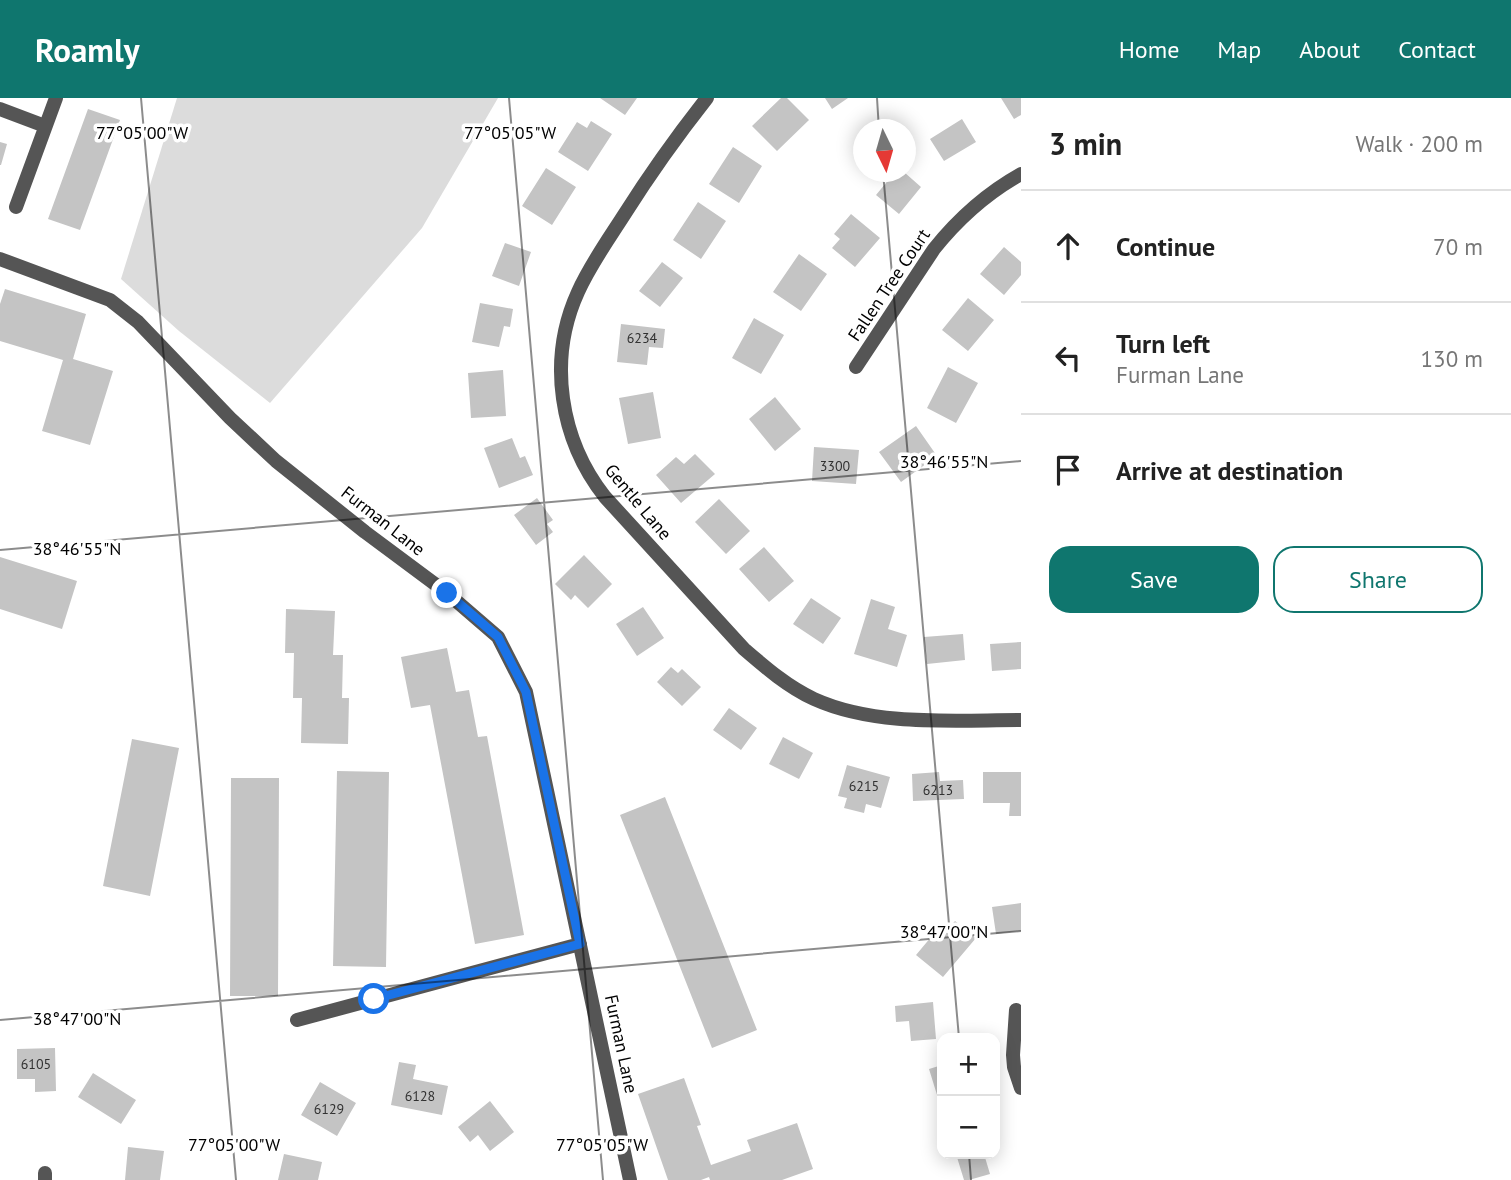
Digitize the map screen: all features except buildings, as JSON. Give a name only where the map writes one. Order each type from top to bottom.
[{"type":"street","points":[[16,207],[56,98]]},
{"type":"street","name":"Gentle Lane","points":[[707,98],[661,158],[600,253],[570,310],[561,362],[562,401],[572,440],[587,471],[605,497],[744,649],[789,685],[840,709],[871,716],[1021,720]]},
{"type":"street","points":[[0,109],[45,126]]},
{"type":"street","name":"Fallen Tree Court","points":[[856,367],[947,233],[971,209],[1021,174]]},
{"type":"street","name":"Furman Lane","points":[[0,259],[110,300],[138,322],[230,418],[276,461],[447,593],[498,637],[526,692],[630,1180]]},
{"type":"street","points":[[297,1020],[580,944]]},
{"type":"street","points":[[1016,1010],[1013,1055],[1021,1088]]},
{"type":"shaded area","points":[[177,98],[498,98],[422,228],[270,403],[179,331],[121,279]]},
{"type":"route","points":[[374,999],[580,944],[526,692],[498,637],[447,593]]}]
